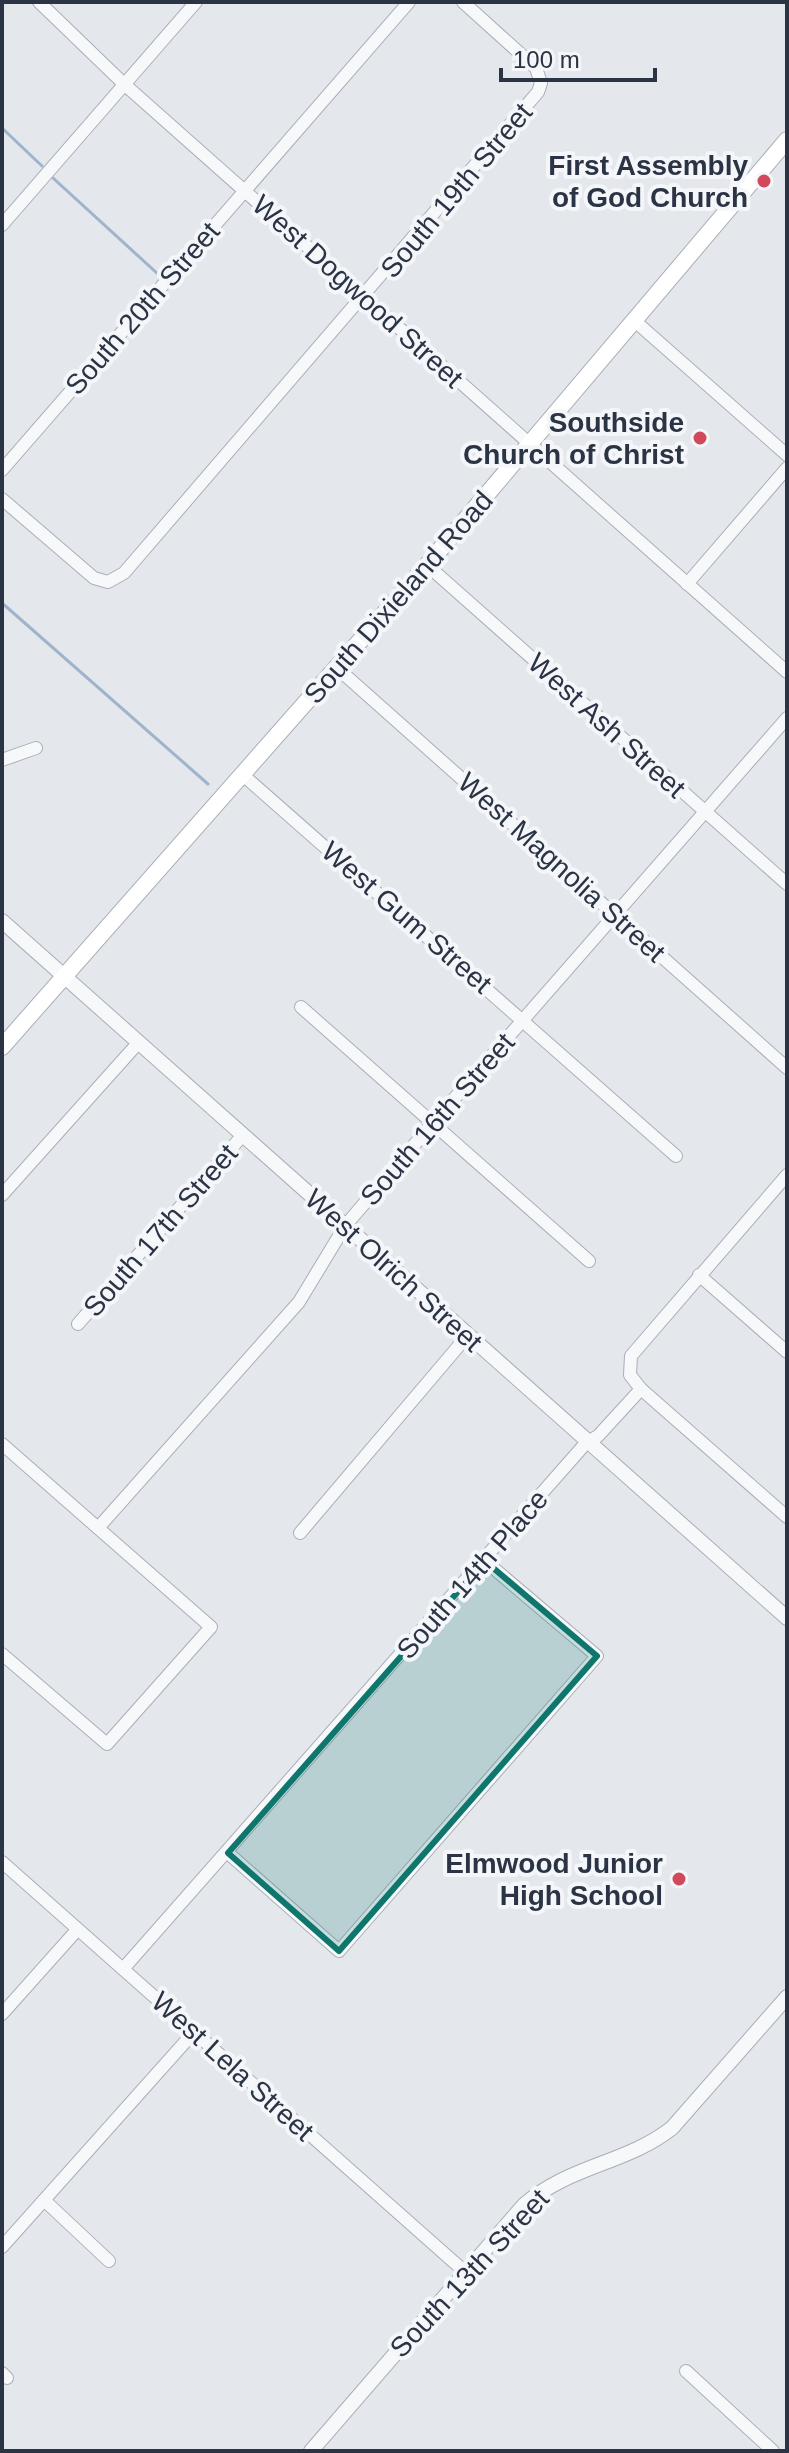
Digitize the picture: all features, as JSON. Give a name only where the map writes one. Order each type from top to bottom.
[{"type":"main road","name":"South Dixieland Road","points":[[2,1047],[427,565],[636,322],[787,140]]},
{"type":"street","name":"West Dogwood Street","points":[[39,2],[124,84],[787,672]]},
{"type":"street","points":[[2,225],[196,2]]},
{"type":"street","name":"South 20th Street","points":[[2,470],[409,2]]},
{"type":"street","name":"South 19th Street","points":[[2,499],[94,578],[108,582],[124,573],[365,297],[538,92],[541,83],[536,68],[463,2]]},
{"type":"street","points":[[636,322],[787,455]]},
{"type":"street","points":[[687,584],[787,468]]},
{"type":"street","name":"West Ash Street","points":[[427,565],[787,884]]},
{"type":"street","name":"West Magnolia Street","points":[[336,667],[787,1068]]},
{"type":"street","name":"South 16th Street","points":[[98,1528],[299,1302],[345,1226],[787,718]]},
{"type":"street","points":[[2,760],[36,748]]},
{"type":"street","name":"West Gum Street","points":[[243,775],[524,1019],[676,1156]]},
{"type":"street","name":"West Olrich Street","points":[[2,921],[586,1443],[787,1618]]},
{"type":"street","points":[[301,1007],[589,1261]]},
{"type":"street","points":[[2,1195],[139,1042]]},
{"type":"street","name":"South 17th Street","points":[[78,1324],[242,1136]]},
{"type":"street","points":[[785,1183],[699,1275],[631,1356],[630,1375],[641,1389],[787,1517]]},
{"type":"street","points":[[699,1275],[787,1352]]},
{"type":"street","points":[[300,1533],[468,1335]]},
{"type":"street","name":"South 14th Place","points":[[123,1969],[586,1443],[598,1436],[641,1389]]},
{"type":"street","points":[[2,1444],[211,1627],[107,1744],[2,1654]]},
{"type":"street","points":[[228,1853],[339,1951],[597,1656],[485,1561]]},
{"type":"street","name":"West Lela Street","points":[[2,1862],[464,2271]]},
{"type":"street","points":[[2,2014],[77,1930]]},
{"type":"street","name":"South 13th Street","points":[[311,2451],[464,2271],[540,2191],[570,2174],[652,2144],[672,2128],[787,1997]]},
{"type":"street","points":[[2,2247],[194,2032]]},
{"type":"street","points":[[44,2200],[109,2261]]},
{"type":"street","points":[[686,2371],[773,2451]]},
{"type":"highlighted area","points":[[485,1561],[597,1656],[339,1951],[228,1853]]},
{"type":"waterway","points":[[2,128],[42,166]]},
{"type":"waterway","points":[[53,178],[159,275]]},
{"type":"waterway","points":[[2,603],[208,784]]},
{"type":"place","name":"First Assembly of God Church","points":[[764,181]]},
{"type":"place","name":"Southside Church of Christ","points":[[700,438]]},
{"type":"place","name":"Elmwood Junior High School","points":[[679,1879]]}]
